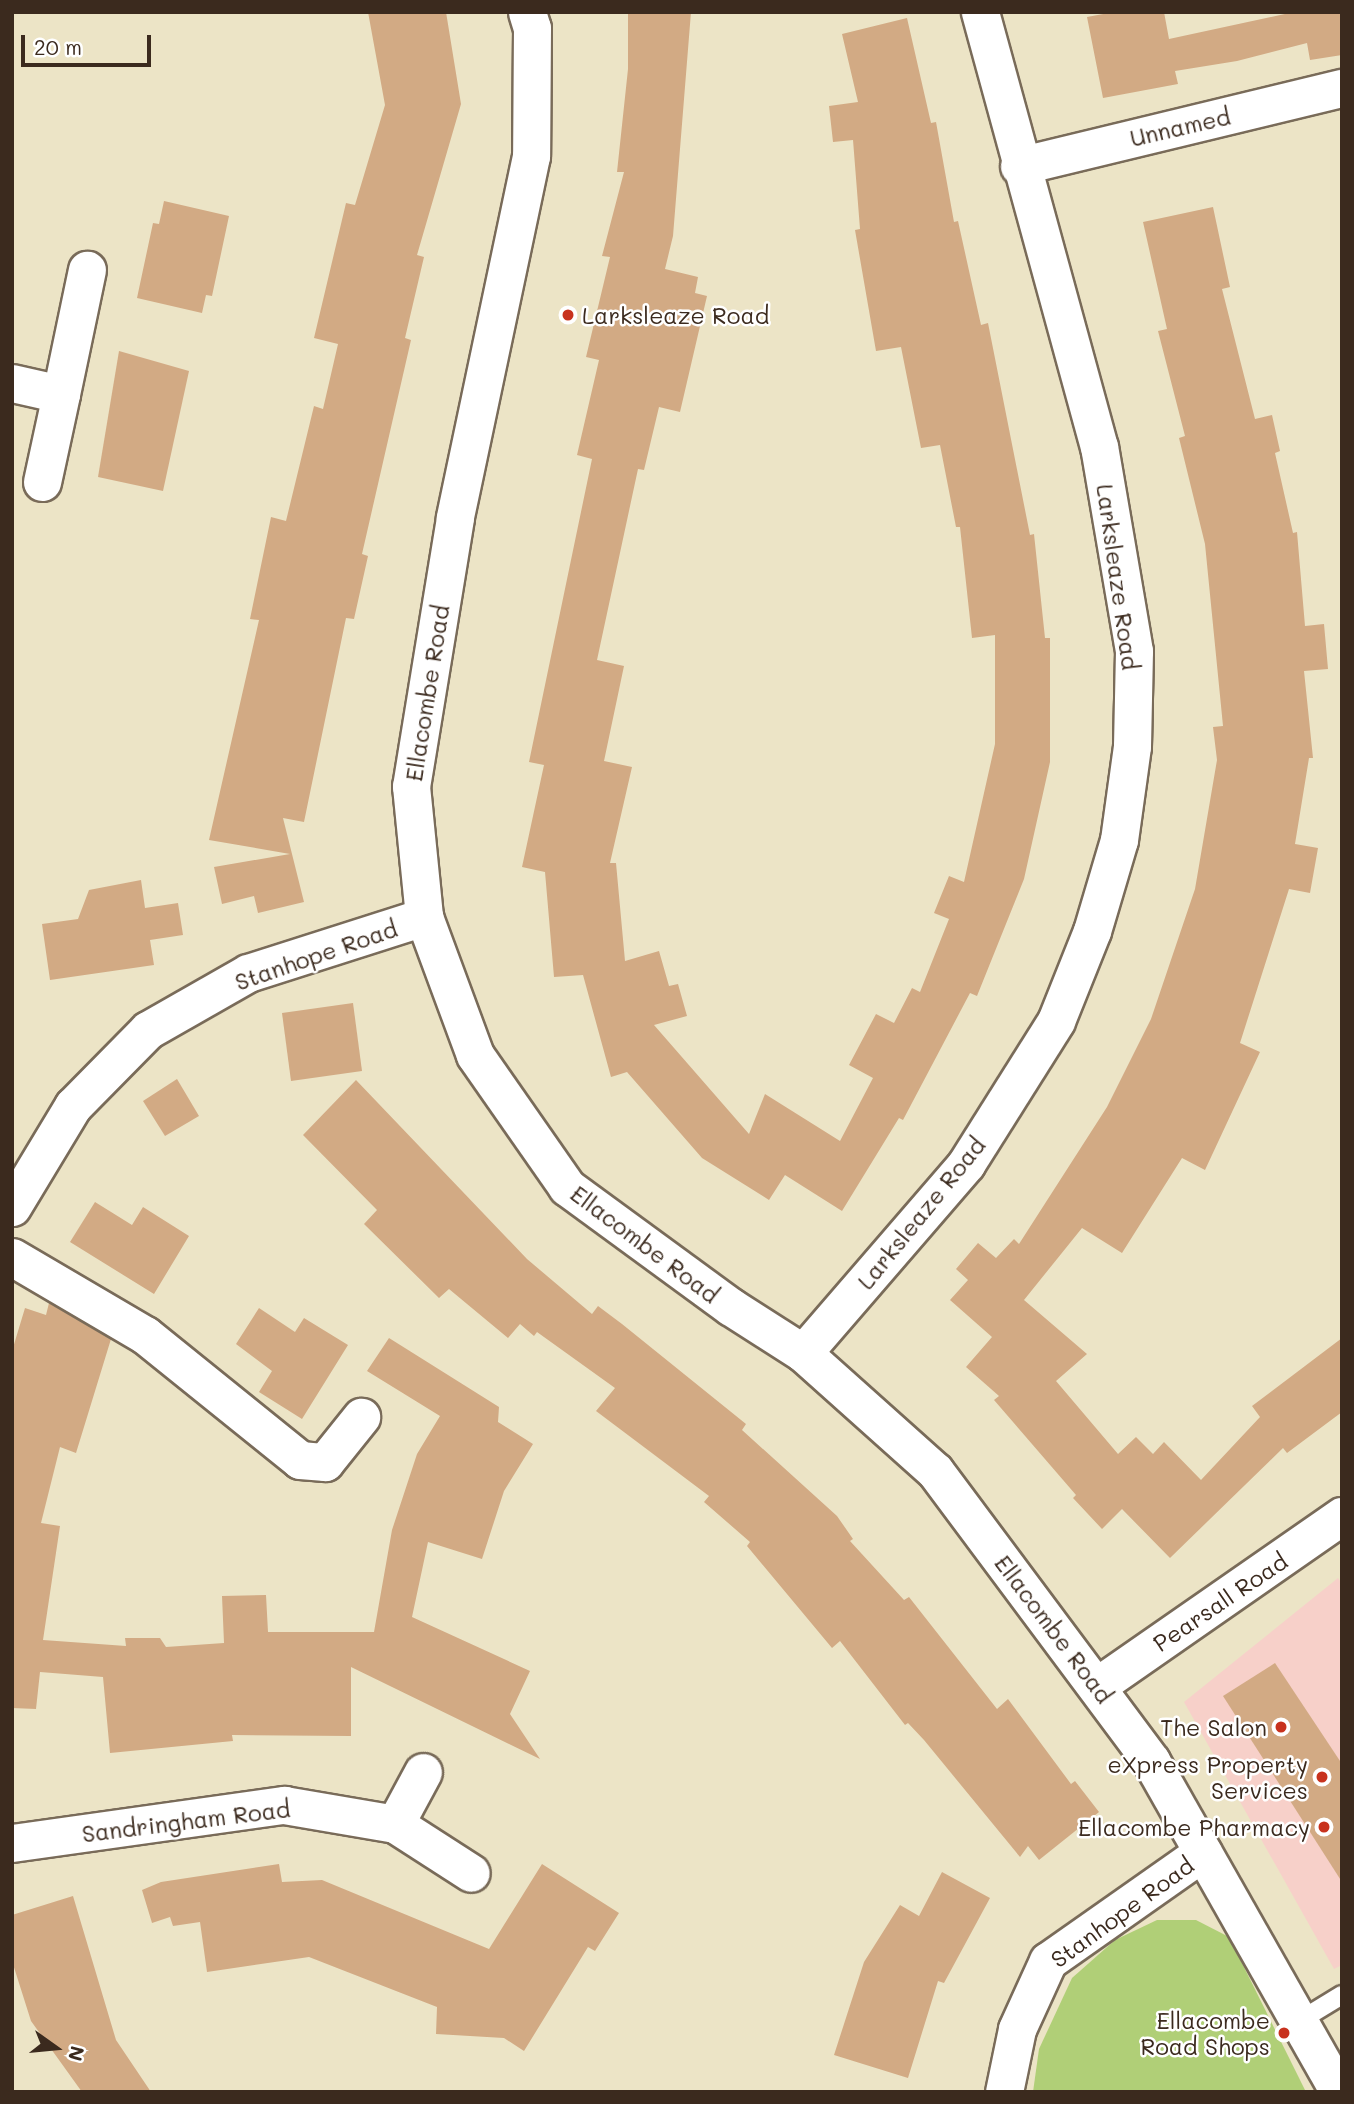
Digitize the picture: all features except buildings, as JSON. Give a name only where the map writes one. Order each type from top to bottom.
[{"type":"street","name":"Ellacombe Road","points":[[527,12],[532,28],[531,156],[455,518],[411,786],[424,917],[475,1055],[567,1187],[730,1307],[803,1353],[935,1471],[1151,1761],[1301,2020],[1339,2092]]},
{"type":"street","name":"Larksleaze Road","points":[[803,1353],[966,1164],[1012,1095],[1056,1021],[1092,931],[1119,840],[1132,746],[1134,651],[1099,447],[1018,166],[980,12]]},
{"type":"street","name":"Unnamed","points":[[1018,166],[1342,88]]},
{"type":"street","points":[[42,481],[87,270]]},
{"type":"street","points":[[12,383],[61,394]]},
{"type":"street","name":"Stanhope Road","points":[[12,1207],[73,1106],[148,1030],[248,973],[424,917]]},
{"type":"street","points":[[12,1257],[145,1335],[300,1460],[326,1462],[361,1417]]},
{"type":"street","name":"Pearsall Road","points":[[1097,1686],[1342,1516]]},
{"type":"street","points":[[395,1824],[423,1772]]},
{"type":"street","name":"Sandringham Road","points":[[12,1843],[284,1805],[395,1824],[471,1873]]},
{"type":"street","name":"Stanhope Road","points":[[1004,2092],[1017,2029],[1048,1961],[1203,1852]]},
{"type":"lane","points":[[1301,2020],[1342,1995]]},
{"type":"shaded area","points":[[1338,1578],[1342,1584],[1342,1965],[1334,1969],[1184,1702]]},
{"type":"green space","points":[[1157,1920],[1196,1920],[1229,1937],[1306,2092],[1033,2092],[1039,2049],[1072,1978],[1115,1940]]},
{"type":"place","name":"Larksleaze Road","points":[[568,315]]},
{"type":"place","name":"The Salon","points":[[1281,1727]]},
{"type":"place","name":"eXpress Property Services","points":[[1322,1777]]},
{"type":"place","name":"Ellacombe Pharmacy","points":[[1324,1827]]},
{"type":"place","name":"Ellacombe Road Shops","points":[[1284,2033]]}]
